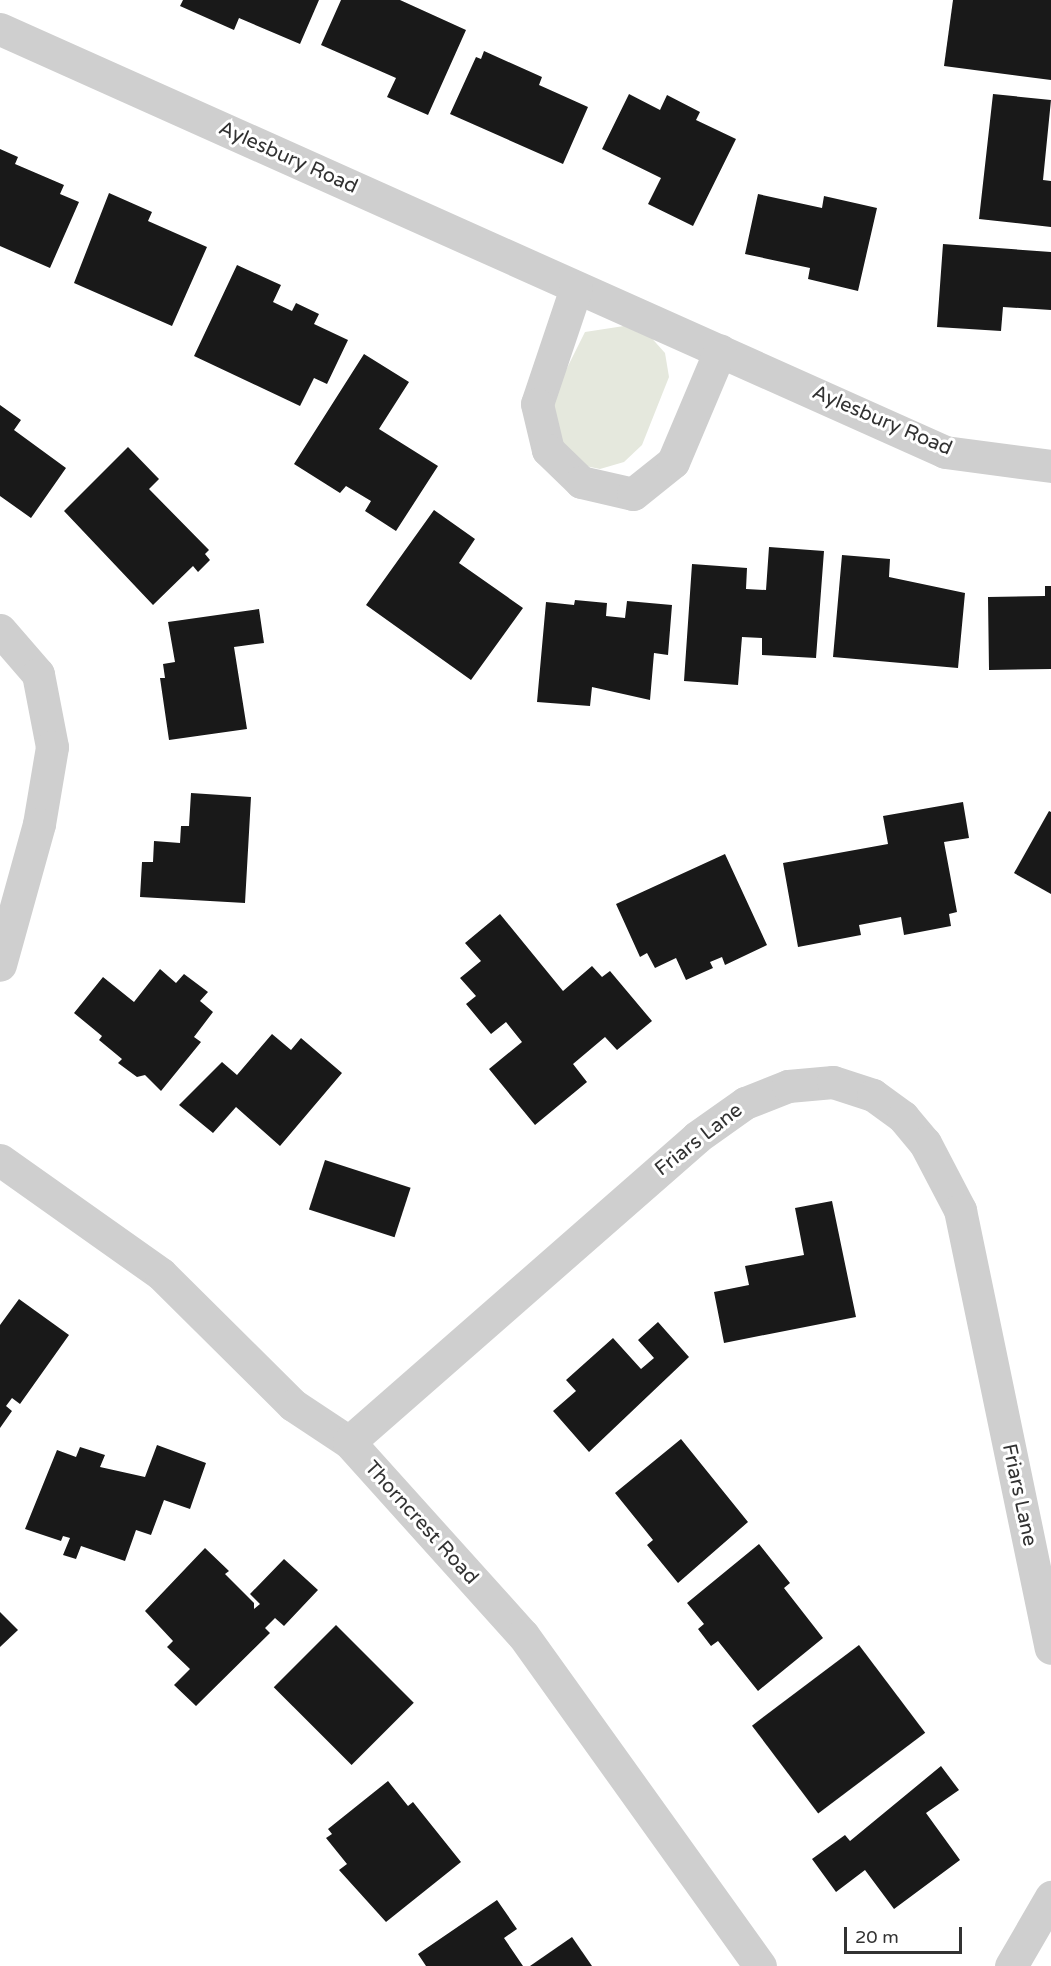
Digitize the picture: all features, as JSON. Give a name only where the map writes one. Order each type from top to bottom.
[{"type":"street","name":"Aylesbury Road","points":[[0,29],[945,452],[1051,466]]},
{"type":"street","points":[[576,288],[537,404],[548,450],[581,482],[633,494],[673,462],[720,351]]},
{"type":"street","points":[[0,630],[38,674],[52,747],[39,824],[0,965]]},
{"type":"street","name":"Friars Lane","points":[[349,1442],[697,1137],[745,1103],[788,1086],[833,1082],[873,1095],[903,1117],[925,1143],[960,1210],[1051,1648]]},
{"type":"street","name":"Thorncrest Road","points":[[0,1160],[161,1274],[293,1404],[349,1442],[523,1635],[760,1966]]},
{"type":"street","points":[[1011,1966],[1051,1897]]},
{"type":"shaded area","points":[[624,326],[648,334],[665,353],[669,377],[642,445],[624,462],[600,469],[576,464],[556,449],[551,400],[585,332]]},
{"type":"building","points":[[183,0],[319,0],[300,44],[239,18],[234,30],[180,6]]},
{"type":"building","points":[[341,0],[400,0],[466,30],[428,115],[387,97],[396,78],[321,45]]},
{"type":"building","points":[[953,0],[1051,0],[1051,80],[944,66]]},
{"type":"building","points":[[484,51],[542,77],[539,85],[588,107],[563,164],[450,114],[476,57],[481,59]]},
{"type":"building","points":[[629,94],[660,110],[667,95],[700,112],[696,120],[736,139],[693,226],[648,204],[661,178],[602,149]]},
{"type":"building","points":[[993,94],[1051,100],[1043,180],[1051,181],[1051,227],[979,219]]},
{"type":"building","points":[[0,149],[18,157],[15,164],[64,185],[60,194],[79,202],[50,268],[0,246]]},
{"type":"building","points":[[109,193],[152,212],[148,221],[207,247],[172,326],[74,283]]},
{"type":"building","points":[[758,194],[822,208],[824,196],[877,208],[858,291],[808,279],[810,268],[745,254]]},
{"type":"building","points":[[943,244],[1051,252],[1051,310],[1003,307],[1001,331],[937,327]]},
{"type":"building","points":[[237,265],[281,285],[273,302],[292,311],[296,303],[319,314],[314,324],[348,340],[327,384],[314,378],[300,406],[194,356]]},
{"type":"building","points":[[364,354],[409,382],[379,429],[438,466],[396,531],[365,511],[371,501],[346,486],[340,493],[294,464]]},
{"type":"building","points":[[0,405],[21,420],[14,430],[66,468],[31,518],[0,496]]},
{"type":"building","points":[[128,447],[159,479],[149,489],[209,550],[205,554],[210,560],[198,572],[193,566],[153,605],[64,511]]},
{"type":"building","points":[[434,510],[475,539],[459,563],[523,608],[471,680],[366,605]]},
{"type":"building","points":[[769,547],[824,551],[816,658],[762,655],[762,638],[742,637],[738,685],[684,681],[692,564],[747,568],[746,589],[766,590]]},
{"type":"building","points":[[842,555],[890,559],[889,577],[965,593],[958,668],[833,657]]},
{"type":"building","points":[[1045,586],[1051,586],[1051,669],[989,670],[988,597],[1045,596]]},
{"type":"building","points":[[575,600],[607,603],[606,616],[625,618],[627,601],[672,605],[668,655],[654,653],[650,700],[592,687],[590,706],[537,702],[546,602],[574,605]]},
{"type":"building","points":[[259,609],[264,643],[234,647],[247,729],[169,740],[160,678],[165,678],[163,664],[175,662],[168,622]]},
{"type":"building","points":[[191,793],[251,797],[245,903],[140,897],[142,862],[153,862],[154,841],[180,843],[181,826],[189,826]]},
{"type":"building","points":[[963,802],[969,838],[944,842],[957,912],[949,914],[951,926],[904,935],[901,917],[859,925],[861,935],[798,947],[783,863],[888,844],[883,816]]},
{"type":"building","points":[[1049,811],[1051,812],[1051,894],[1014,873]]},
{"type":"building","points":[[725,854],[767,945],[725,965],[722,957],[710,962],[713,968],[686,980],[676,958],[655,968],[647,953],[640,957],[616,904]]},
{"type":"building","points":[[500,914],[563,991],[592,966],[602,977],[610,971],[652,1021],[617,1050],[605,1037],[573,1064],[587,1082],[535,1125],[489,1069],[522,1042],[506,1022],[491,1034],[466,1004],[476,996],[460,978],[481,961],[465,943]]},
{"type":"building","points":[[160,969],[176,983],[184,974],[208,992],[200,1001],[213,1012],[194,1037],[201,1042],[161,1091],[145,1075],[137,1077],[118,1063],[122,1059],[99,1040],[102,1036],[74,1013],[103,977],[134,1002]]},
{"type":"building","points":[[272,1034],[291,1050],[301,1038],[342,1073],[280,1146],[236,1107],[213,1133],[179,1105],[222,1062],[237,1075]]},
{"type":"building","points":[[325,1160],[411,1188],[395,1237],[309,1209]]},
{"type":"building","points":[[832,1201],[856,1317],[724,1343],[714,1292],[749,1285],[745,1266],[804,1255],[795,1208]]},
{"type":"building","points":[[19,1299],[69,1335],[20,1404],[12,1398],[6,1406],[12,1411],[0,1428],[0,1325]]},
{"type":"building","points":[[658,1322],[689,1357],[589,1452],[553,1411],[576,1391],[566,1380],[613,1338],[641,1369],[654,1358],[638,1340]]},
{"type":"building","points":[[681,1439],[748,1522],[678,1583],[647,1545],[653,1540],[615,1493]]},
{"type":"building","points":[[157,1445],[206,1463],[190,1509],[164,1500],[151,1535],[136,1530],[125,1561],[81,1546],[76,1559],[63,1555],[70,1538],[63,1536],[61,1541],[25,1529],[57,1450],[76,1457],[80,1447],[105,1455],[100,1467],[145,1477]]},
{"type":"building","points":[[759,1544],[790,1583],[784,1588],[823,1638],[758,1691],[718,1641],[711,1646],[698,1629],[704,1624],[687,1603]]},
{"type":"building","points":[[205,1548],[229,1571],[225,1574],[254,1603],[254,1609],[260,1604],[250,1594],[284,1559],[318,1590],[284,1626],[275,1618],[265,1628],[270,1633],[196,1706],[174,1685],[190,1669],[167,1647],[173,1641],[145,1611]]},
{"type":"building","points":[[0,1612],[18,1630],[0,1647]]},
{"type":"building","points":[[336,1625],[414,1703],[352,1765],[274,1687]]},
{"type":"building","points":[[859,1645],[925,1733],[818,1813],[752,1726]]},
{"type":"building","points":[[941,1766],[959,1790],[926,1813],[960,1860],[894,1909],[865,1870],[836,1892],[812,1859],[845,1835],[850,1841]]},
{"type":"building","points":[[388,1781],[408,1806],[413,1802],[461,1862],[386,1922],[339,1870],[347,1864],[326,1838],[332,1834],[328,1829]]},
{"type":"building","points":[[497,1900],[517,1929],[504,1938],[523,1966],[426,1966],[418,1954]]},
{"type":"building","points":[[572,1937],[592,1966],[530,1966]]}]
